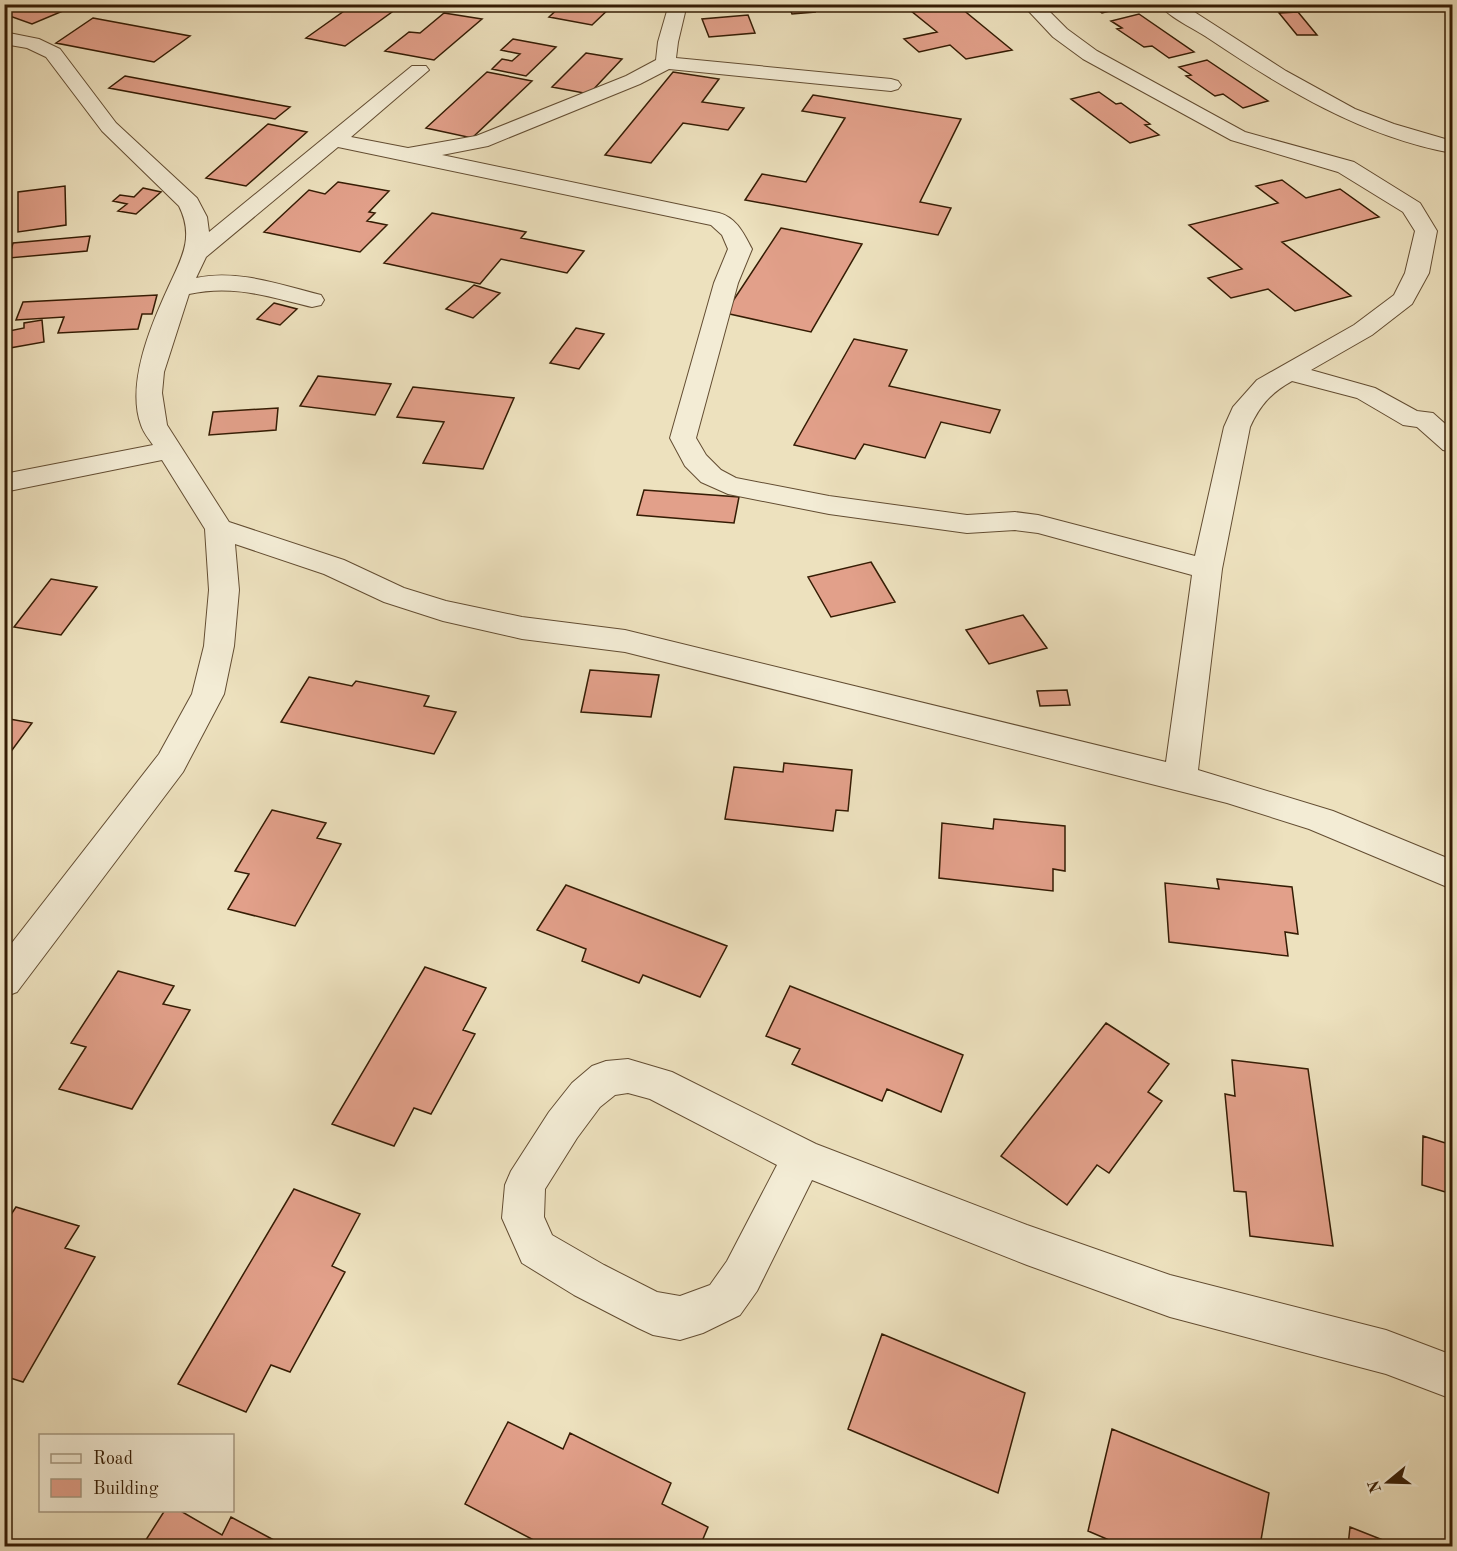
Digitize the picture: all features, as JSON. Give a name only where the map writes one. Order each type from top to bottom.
[{"type":"street","points":[[666,63],[668,42],[678,4]]},
{"type":"street","points":[[1031,4],[1060,33],[1090,55],[1238,136],[1346,167],[1412,208],[1426,231],[1417,273],[1404,299],[1363,330],[1266,385],[1246,407],[1236,427],[1207,568],[1180,779]]},
{"type":"street","points":[[1168,4],[1312,95],[1349,114],[1386,128],[1452,147]]},
{"type":"street","points":[[4,38],[32,43],[53,53],[109,127],[189,203],[196,217],[198,234],[196,254],[179,289],[159,343],[151,372],[149,393],[154,425],[219,529],[224,590],[219,646],[208,694],[171,763],[4,981]]},
{"type":"street","points":[[408,154],[481,142],[633,80],[666,63],[891,85]]},
{"type":"street","points":[[196,254],[419,70]]},
{"type":"street","points":[[334,140],[719,220],[732,232],[740,249],[726,283],[683,438],[695,460],[711,476],[728,485],[829,505],[967,524],[1015,521],[1038,524],[1207,568]]},
{"type":"street","points":[[179,289],[216,282],[232,282],[312,300]]},
{"type":"street","points":[[1290,372],[1366,393],[1412,419],[1424,419],[1452,444]]},
{"type":"street","points":[[4,483],[168,450]]},
{"type":"street","points":[[219,529],[334,567],[394,595],[485,622],[636,643],[1228,790],[1321,820],[1452,875]]},
{"type":"street","points":[[802,1157],[742,1276],[725,1300],[703,1311],[680,1318],[653,1313],[589,1280],[537,1249],[523,1218],[525,1185],[563,1125],[586,1095],[606,1078],[628,1076],[658,1084],[802,1157],[1027,1245],[1170,1296],[1386,1352],[1452,1377]]},
{"type":"building","points":[[4,4],[60,4],[70,8],[32,24],[4,14]]},
{"type":"building","points":[[354,4],[403,4],[345,46],[306,38]]},
{"type":"building","points":[[563,4],[614,4],[592,25],[549,17]]},
{"type":"building","points":[[788,4],[811,4],[815,12],[792,14]]},
{"type":"building","points":[[956,4],[1012,50],[966,59],[950,45],[919,52],[904,39],[937,32],[905,6]]},
{"type":"building","points":[[1090,4],[1122,4],[1126,7],[1102,13]]},
{"type":"building","points":[[1298,12],[1317,35],[1297,35],[1279,13]]},
{"type":"building","points":[[444,13],[482,19],[434,60],[385,51],[409,32],[420,33]]},
{"type":"building","points":[[1139,14],[1194,52],[1169,58],[1152,46],[1144,47],[1117,29],[1122,28],[1111,21]]},
{"type":"building","points":[[748,15],[755,33],[709,37],[702,19]]},
{"type":"building","points":[[93,18],[190,36],[154,62],[56,43]]},
{"type":"building","points":[[513,39],[556,47],[526,76],[492,69],[502,59],[512,61],[520,54],[501,50]]},
{"type":"building","points":[[586,53],[622,59],[589,94],[552,87]]},
{"type":"building","points":[[1207,60],[1268,101],[1243,108],[1223,94],[1215,96],[1186,76],[1191,75],[1179,67]]},
{"type":"building","points":[[487,72],[532,81],[472,138],[426,128]]},
{"type":"building","points":[[673,72],[719,79],[702,102],[744,108],[728,130],[683,123],[651,163],[605,155]]},
{"type":"building","points":[[125,76],[290,107],[275,119],[109,88]]},
{"type":"building","points":[[1099,92],[1116,104],[1121,103],[1150,124],[1145,125],[1159,135],[1130,143],[1071,99]]},
{"type":"building","points":[[813,95],[961,119],[920,202],[951,208],[938,235],[745,200],[762,174],[806,182],[845,118],[802,111]]},
{"type":"building","points":[[268,124],[307,132],[246,186],[206,178]]},
{"type":"building","points":[[1282,180],[1306,198],[1340,189],[1379,217],[1282,242],[1351,296],[1295,311],[1268,289],[1231,298],[1208,278],[1242,269],[1189,225],[1278,203],[1256,186]]},
{"type":"building","points":[[338,182],[389,191],[369,212],[375,213],[367,221],[387,225],[360,252],[264,232],[309,190],[325,194]]},
{"type":"building","points":[[65,186],[66,225],[18,232],[18,192]]},
{"type":"building","points":[[143,188],[161,192],[136,214],[118,211],[127,204],[113,201],[120,195],[134,197]]},
{"type":"building","points":[[432,213],[526,232],[521,238],[584,251],[567,273],[501,259],[480,284],[384,263]]},
{"type":"building","points":[[781,228],[862,244],[811,332],[725,313]]},
{"type":"building","points":[[90,236],[87,251],[9,258],[13,243]]},
{"type":"building","points":[[474,285],[500,293],[473,318],[446,309]]},
{"type":"building","points":[[157,295],[152,314],[142,314],[138,329],[58,333],[64,317],[16,320],[23,302]]},
{"type":"building","points":[[274,303],[297,309],[280,325],[257,319]]},
{"type":"building","points":[[42,320],[44,342],[4,349],[4,332],[24,328],[24,323]]},
{"type":"building","points":[[576,328],[604,334],[579,369],[550,363]]},
{"type":"building","points":[[854,339],[907,350],[889,386],[1000,410],[990,433],[941,422],[925,458],[864,444],[855,459],[794,445]]},
{"type":"building","points":[[318,376],[391,384],[375,415],[300,406]]},
{"type":"building","points":[[413,387],[514,398],[483,469],[423,463],[444,422],[397,417]]},
{"type":"building","points":[[278,408],[276,430],[209,435],[213,412]]},
{"type":"building","points":[[644,490],[739,497],[734,523],[637,515]]},
{"type":"building","points":[[871,562],[895,602],[831,617],[808,577]]},
{"type":"building","points":[[51,579],[97,587],[61,635],[14,627]]},
{"type":"building","points":[[1023,615],[1047,648],[989,664],[966,630]]},
{"type":"building","points":[[590,670],[659,675],[651,717],[581,712]]},
{"type":"building","points":[[309,677],[352,686],[356,681],[429,696],[424,706],[456,712],[434,754],[281,722]]},
{"type":"building","points":[[1067,690],[1070,705],[1040,706],[1037,691]]},
{"type":"building","points":[[4,718],[32,723],[4,761]]},
{"type":"building","points":[[784,763],[852,770],[848,811],[836,810],[833,831],[725,819],[734,767],[783,772]]},
{"type":"building","points":[[272,810],[326,823],[317,838],[341,844],[295,926],[228,909],[249,874],[235,871]]},
{"type":"building","points":[[994,819],[1065,826],[1065,871],[1053,869],[1053,891],[939,878],[942,823],[993,829]]},
{"type":"building","points":[[1217,879],[1292,887],[1298,934],[1285,932],[1288,956],[1169,942],[1165,883],[1219,889]]},
{"type":"building","points":[[566,885],[727,946],[700,997],[643,975],[639,983],[582,961],[586,949],[537,930]]},
{"type":"building","points":[[425,967],[486,988],[463,1030],[475,1034],[431,1114],[414,1108],[394,1146],[332,1124]]},
{"type":"building","points":[[118,971],[174,986],[163,1004],[190,1010],[132,1109],[59,1089],[86,1047],[71,1043]]},
{"type":"building","points":[[790,986],[963,1055],[941,1112],[887,1089],[882,1101],[792,1064],[800,1049],[766,1036]]},
{"type":"building","points":[[1106,1023],[1169,1064],[1148,1092],[1162,1101],[1109,1173],[1097,1165],[1067,1205],[1001,1156]]},
{"type":"building","points":[[1232,1060],[1308,1069],[1333,1246],[1250,1236],[1246,1192],[1234,1191],[1225,1094],[1235,1096]]},
{"type":"building","points":[[1423,1136],[1452,1145],[1452,1194],[1422,1185]]},
{"type":"building","points":[[294,1189],[360,1214],[332,1266],[345,1272],[290,1372],[271,1365],[246,1412],[178,1384]]},
{"type":"building","points":[[16,1207],[79,1226],[65,1248],[95,1257],[23,1382],[4,1376],[4,1225]]},
{"type":"building","points":[[882,1334],[1025,1393],[998,1493],[848,1429]]},
{"type":"building","points":[[508,1422],[563,1449],[570,1433],[671,1483],[662,1504],[708,1527],[700,1546],[545,1546],[465,1504]]},
{"type":"building","points":[[1112,1429],[1269,1493],[1260,1546],[1123,1546],[1088,1531]]},
{"type":"building","points":[[164,1512],[182,1512],[222,1535],[231,1517],[285,1546],[142,1546]]},
{"type":"building","points":[[1350,1527],[1398,1546],[1348,1546]]}]
